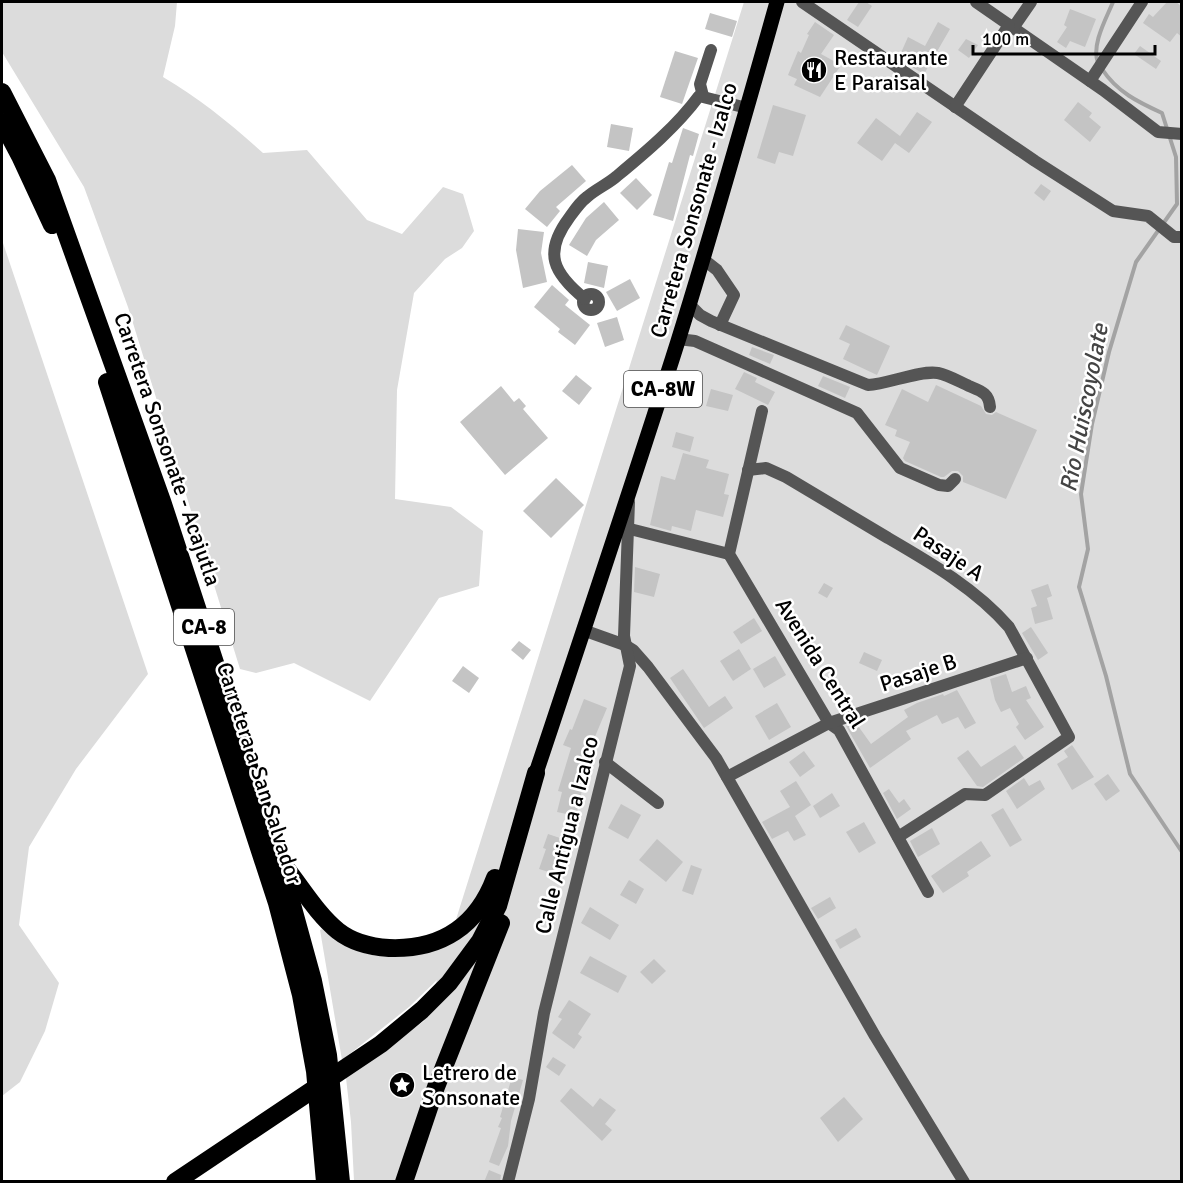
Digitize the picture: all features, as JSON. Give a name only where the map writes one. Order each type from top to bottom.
[{"type":"highway","name":"Carretera Sonsonate - Acajutla","points":[[2,92],[51,191],[162,501],[280,861],[313,981],[328,1054],[341,1182]]},
{"type":"highway","name":"Carretera a San Salvador","points":[[2,122],[50,219],[146,499],[277,903],[301,994],[315,1071],[325,1182]]},
{"type":"highway","points":[[280,861],[324,917],[339,932],[352,939],[384,947],[400,948],[433,943],[466,924],[488,898],[536,773]]},
{"type":"highway","points":[[175,1182],[394,1034],[422,1011],[449,983],[476,947],[498,906],[536,773]]},
{"type":"highway","points":[[404,1182],[436,1087],[500,925],[516,877],[536,773]]},
{"type":"main road","name":"Carretera Sonsonate - Izalco","points":[[536,773],[629,495],[689,304],[777,2]]},
{"type":"street","points":[[802,2],[1035,161],[1113,211],[1148,216],[1178,237]]},
{"type":"street","points":[[976,2],[1093,77],[1158,132],[1179,133]]},
{"type":"street","points":[[955,107],[1011,26],[1031,2]]},
{"type":"street","points":[[1093,77],[1142,2]]},
{"type":"street","points":[[703,96],[700,84],[711,50]]},
{"type":"street","points":[[585,298],[561,276],[554,260],[554,243],[561,228],[585,198],[628,167],[691,108],[699,96],[747,108]]},
{"type":"street","points":[[703,259],[717,270],[734,295],[720,325]]},
{"type":"street","points":[[689,304],[700,315],[720,325],[868,386],[937,373],[984,392],[989,399],[990,407]]},
{"type":"street","points":[[678,339],[695,341],[857,413],[900,468],[939,485],[948,486],[955,479]]},
{"type":"street","points":[[630,529],[729,554],[762,411]]},
{"type":"street","name":"Pasaje A","points":[[748,470],[766,468],[786,477],[954,578],[1010,627],[1069,737],[985,795],[965,794],[898,837]]},
{"type":"street","name":"Calle Antigua a Izalco","points":[[508,1182],[529,1099],[544,1013],[604,762],[630,666],[625,645],[630,529],[629,495]]},
{"type":"street","name":"Avenida Central","points":[[729,554],[829,723],[839,730],[928,892]]},
{"type":"street","points":[[583,630],[633,650],[648,666],[727,777],[875,1036],[964,1182]]},
{"type":"street","name":"Pasaje B","points":[[727,777],[829,723],[1027,658]]},
{"type":"street","points":[[604,762],[658,803]]},
{"type":"shaded area","points":[[2,2],[177,2],[175,26],[163,77],[215,112],[263,153],[307,150],[367,220],[402,234],[443,187],[463,194],[474,231],[462,248],[445,259],[414,293],[397,390],[395,499],[451,507],[483,531],[479,586],[439,598],[370,701],[294,663],[256,673],[240,669],[128,307],[84,187],[2,52]]},
{"type":"shaded area","points":[[744,2],[1181,2],[1181,1181],[354,1181],[346,1078],[424,1021],[437,980],[409,1007],[342,1060],[320,930],[322,929],[351,948],[382,957],[415,955],[448,945]]},
{"type":"shaded area","points":[[2,240],[148,674],[76,769],[29,847],[19,925],[59,983],[45,1031],[20,1082],[2,1096]]},
{"type":"building","points":[[859,2],[866,2],[872,6],[858,27],[847,20]]},
{"type":"building","points":[[1167,2],[1176,2],[1182,7],[1182,37],[1177,33],[1170,42],[1143,23],[1149,14],[1153,17]]},
{"type":"building","points":[[1070,9],[1096,19],[1085,47],[1070,41],[1066,48],[1057,42],[1067,27],[1064,25]]},
{"type":"building","points":[[710,13],[737,21],[732,37],[705,29]]},
{"type":"building","name":"Restaurante E Paraisal","points":[[815,22],[834,35],[821,54],[841,65],[820,97],[794,85],[797,79],[788,75],[798,51],[801,53],[809,35],[807,34]]},
{"type":"building","points":[[938,22],[950,29],[924,74],[910,66],[912,61],[900,55],[908,37],[925,46]]},
{"type":"building","points":[[966,39],[978,45],[969,58],[958,50]]},
{"type":"building","points":[[1140,46],[1161,61],[1156,69],[1134,54]]},
{"type":"building","points":[[675,51],[698,58],[682,104],[660,97]]},
{"type":"building","points":[[1078,102],[1092,113],[1089,117],[1101,127],[1090,142],[1064,120]]},
{"type":"building","points":[[773,105],[806,115],[793,156],[779,152],[775,164],[757,158]]},
{"type":"building","points":[[917,112],[932,122],[909,153],[895,143],[882,161],[857,143],[876,118],[900,136]]},
{"type":"building","points":[[611,124],[633,128],[629,151],[607,147]]},
{"type":"building","points":[[683,128],[699,134],[693,156],[690,155],[673,221],[653,215],[669,162],[672,163]]},
{"type":"building","points":[[572,165],[586,181],[556,207],[560,211],[547,227],[525,209],[540,191]]},
{"type":"building","points":[[636,178],[652,195],[637,210],[620,193]]},
{"type":"building","points":[[1041,184],[1051,191],[1044,201],[1034,193]]},
{"type":"building","points":[[604,202],[619,220],[596,240],[587,256],[569,245],[586,218]]},
{"type":"building","points":[[518,229],[544,232],[541,253],[547,282],[523,288],[516,250]]},
{"type":"building","points":[[588,262],[608,266],[604,288],[584,283]]},
{"type":"building","points":[[630,279],[640,298],[617,311],[606,292]]},
{"type":"building","points":[[552,285],[569,300],[565,305],[590,325],[575,345],[558,332],[560,329],[534,307]]},
{"type":"building","points":[[617,317],[624,340],[605,347],[597,323]]},
{"type":"building","points":[[846,325],[890,346],[877,375],[843,359],[850,344],[839,339]]},
{"type":"building","points":[[752,347],[774,355],[770,364],[749,355]]},
{"type":"building","points":[[744,372],[757,378],[755,382],[775,392],[768,405],[735,389]]},
{"type":"building","points":[[576,375],[592,388],[579,405],[562,391]]},
{"type":"building","points":[[823,376],[850,387],[845,398],[818,386]]},
{"type":"building","points":[[936,385],[981,406],[986,414],[992,415],[996,412],[1037,430],[1006,499],[963,482],[963,476],[958,471],[952,471],[941,477],[903,458],[910,442],[895,436],[897,430],[885,425],[902,389],[928,402]]},
{"type":"building","points":[[501,386],[514,402],[519,398],[526,406],[523,409],[548,438],[505,475],[460,422]]},
{"type":"building","points":[[711,389],[733,395],[728,411],[706,406]]},
{"type":"building","points":[[676,432],[694,437],[690,452],[672,447]]},
{"type":"building","points":[[683,453],[709,460],[706,468],[729,474],[724,494],[729,495],[723,517],[696,510],[691,531],[672,526],[671,531],[650,525],[661,476],[675,480]]},
{"type":"building","points":[[556,478],[584,505],[551,538],[523,511]]},
{"type":"building","points":[[635,567],[660,574],[654,597],[634,592]]},
{"type":"building","points":[[824,583],[833,588],[827,598],[818,593]]},
{"type":"building","points":[[1048,584],[1052,596],[1047,598],[1053,619],[1035,624],[1031,608],[1037,606],[1031,590]]},
{"type":"building","points":[[754,618],[762,631],[741,644],[733,632]]},
{"type":"building","points":[[1031,627],[1048,653],[1038,660],[1022,633]]},
{"type":"building","points":[[519,641],[531,650],[523,660],[511,650]]},
{"type":"building","points":[[739,649],[751,669],[733,681],[720,661]]},
{"type":"building","points":[[864,652],[882,660],[877,671],[859,663]]},
{"type":"building","points":[[775,656],[786,675],[764,688],[753,669]]},
{"type":"building","points":[[463,666],[479,678],[469,693],[452,681]]},
{"type":"building","points":[[683,669],[709,707],[725,696],[733,708],[704,728],[670,678]]},
{"type":"building","points":[[1006,674],[1012,692],[1026,686],[1031,698],[1026,700],[1044,727],[1025,740],[1016,727],[1019,724],[1010,708],[1001,712],[995,700],[990,679]]},
{"type":"building","points":[[957,690],[976,723],[965,729],[958,717],[942,724],[937,715],[906,731],[911,739],[870,768],[846,726],[856,723],[871,744],[908,717],[904,710],[917,703]]},
{"type":"building","points":[[584,699],[607,708],[594,739],[598,741],[590,759],[593,761],[587,778],[585,777],[576,816],[557,812],[562,792],[558,791],[571,748],[563,745],[570,729],[572,730]]},
{"type":"building","points":[[777,703],[791,727],[769,740],[755,716]]},
{"type":"building","points":[[1015,745],[1024,758],[983,787],[977,786],[957,758],[968,750],[981,767]]},
{"type":"building","points":[[1072,745],[1094,777],[1072,790],[1057,764],[1068,757],[1064,751]]},
{"type":"building","points":[[804,751],[815,766],[800,777],[789,762]]},
{"type":"building","points":[[1108,774],[1120,791],[1106,801],[1094,784]]},
{"type":"building","points":[[1024,778],[1029,786],[1040,780],[1045,789],[1017,809],[1006,791]]},
{"type":"building","points":[[796,781],[811,805],[795,816],[806,835],[794,841],[788,831],[772,839],[762,822],[790,807],[780,791]]},
{"type":"building","points":[[889,789],[899,803],[904,799],[911,809],[897,819],[883,793]]},
{"type":"building","points":[[832,793],[840,806],[820,818],[813,806]]},
{"type":"building","points":[[621,804],[641,815],[628,839],[608,828]]},
{"type":"building","points":[[1003,808],[1022,840],[1010,847],[991,815]]},
{"type":"building","points":[[864,822],[876,843],[859,853],[846,832]]},
{"type":"building","points":[[932,828],[940,844],[918,857],[910,841]]},
{"type":"building","points":[[548,834],[566,840],[552,873],[539,869]]},
{"type":"building","points":[[657,839],[683,862],[666,882],[639,860]]},
{"type":"building","points":[[981,841],[991,856],[967,872],[969,876],[943,893],[931,876]]},
{"type":"building","points":[[691,865],[702,869],[693,895],[682,891]]},
{"type":"building","points":[[629,880],[644,889],[636,904],[620,895]]},
{"type":"building","points":[[830,897],[836,908],[818,919],[811,908]]},
{"type":"building","points":[[590,907],[619,925],[610,940],[581,923]]},
{"type":"building","points":[[856,928],[861,937],[840,949],[835,940]]},
{"type":"building","points":[[590,956],[627,976],[618,993],[580,973]]},
{"type":"building","points":[[654,959],[666,971],[652,984],[640,972]]},
{"type":"building","points":[[569,1000],[591,1014],[578,1034],[582,1037],[574,1049],[552,1033],[562,1019],[558,1017]]},
{"type":"building","points":[[553,1057],[566,1065],[559,1076],[546,1067]]},
{"type":"building","points":[[512,1077],[523,1080],[511,1121],[508,1146],[499,1166],[489,1162],[501,1128],[498,1127],[502,1118],[500,1117]]},
{"type":"building","points":[[571,1088],[593,1107],[600,1098],[616,1110],[605,1124],[612,1130],[602,1141],[560,1101]]},
{"type":"building","points":[[844,1097],[863,1119],[838,1142],[820,1118]]},
{"type":"building","points":[[489,1170],[501,1175],[500,1182],[484,1182]]},
{"type":"waterway","name":"Río Huiscoyolate","points":[[1098,63],[1096,48],[1113,2]]},
{"type":"waterway","name":"Río Huiscoyolate","points":[[1102,69],[1121,90],[1162,113],[1176,157],[1177,204],[1136,262],[1109,352],[1092,424],[1081,494],[1088,549],[1079,587],[1106,676],[1130,774],[1182,852]]},
{"type":"place","name":"Restaurante E Paraisal","points":[[814,70]]},
{"type":"place","name":"Letrero de Sonsonate","points":[[402,1085]]}]
